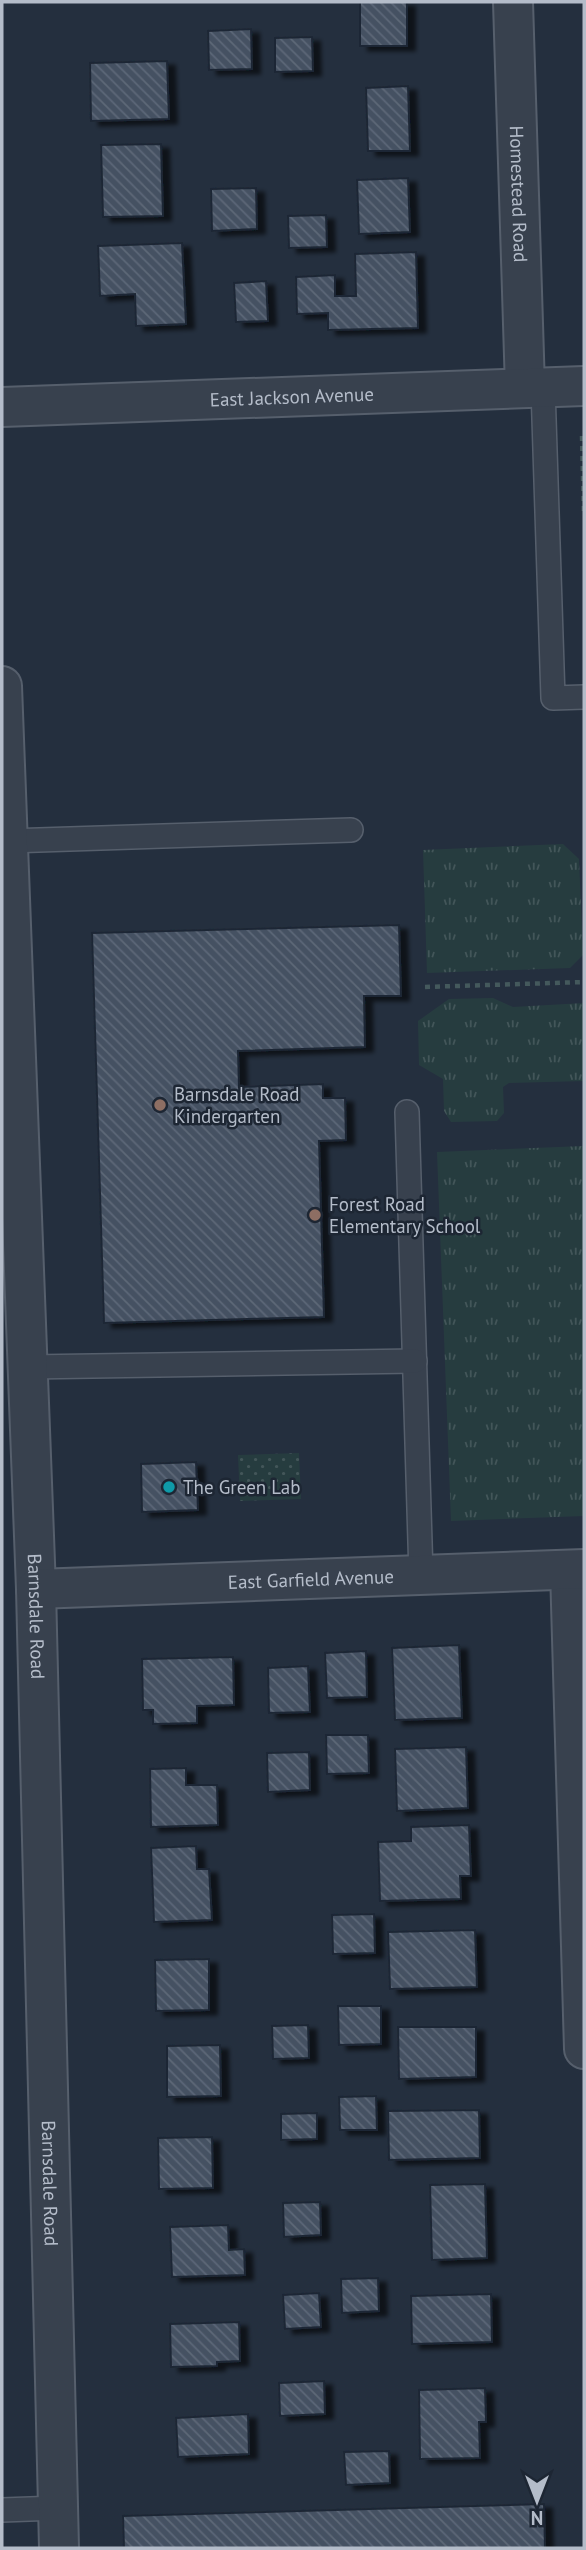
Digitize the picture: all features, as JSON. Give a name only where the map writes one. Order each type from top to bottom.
[{"type":"street","name":"Homestead Road","points":[[513,2],[534,388]]},
{"type":"street","name":"East Jackson Avenue","points":[[2,407],[584,386]]},
{"type":"street","name":"Barnsdale Road","points":[[2,686],[8,841],[6,934],[28,1367],[36,1589],[59,2548]]},
{"type":"street","name":"East Garfield Avenue","points":[[36,1589],[577,1570]]},
{"type":"street","points":[[577,1570],[584,2049]]},
{"type":"lane","points":[[534,388],[553,698],[584,697]]},
{"type":"lane","points":[[8,841],[351,830]]},
{"type":"lane","points":[[408,1112],[421,1575]]},
{"type":"lane","points":[[28,1367],[415,1361]]},
{"type":"lane","points":[[2,2510],[58,2508]]},
{"type":"path","points":[[582,436],[584,516]]},
{"type":"path","points":[[425,987],[584,982]]},
{"type":"green space","points":[[563,844],[579,859],[583,955],[570,968],[427,973],[423,850]]},
{"type":"green space","points":[[493,998],[513,1007],[584,1003],[584,1081],[509,1083],[503,1087],[504,1113],[497,1121],[451,1122],[444,1111],[443,1079],[419,1065],[418,1021],[449,999]]},
{"type":"green space","points":[[584,1146],[584,1516],[451,1521],[437,1152]]},
{"type":"green space","points":[[299,1453],[301,1499],[240,1501],[238,1455]]},
{"type":"building","points":[[360,2],[407,2],[407,46],[360,46]]},
{"type":"building","points":[[251,29],[252,69],[209,70],[208,31]]},
{"type":"building","points":[[312,37],[313,71],[275,72],[275,38]]},
{"type":"building","points":[[167,61],[169,119],[91,121],[90,63]]},
{"type":"building","points":[[408,86],[410,151],[368,151],[366,88]]},
{"type":"building","points":[[161,144],[163,216],[103,217],[101,145]]},
{"type":"building","points":[[408,178],[410,232],[359,234],[357,180]]},
{"type":"building","points":[[256,188],[257,229],[212,231],[211,189]]},
{"type":"building","points":[[326,215],[327,247],[289,248],[288,216]]},
{"type":"building","points":[[182,243],[186,324],[136,326],[135,294],[100,296],[98,246]]},
{"type":"building","points":[[416,252],[418,328],[328,330],[328,313],[297,314],[296,277],[335,275],[335,296],[356,296],[355,254]]},
{"type":"building","points":[[266,281],[268,321],[236,322],[234,283]]},
{"type":"building","name":"Barnsdale Road Kindergarten","points":[[399,925],[401,996],[364,996],[365,1047],[238,1051],[239,1087],[323,1084],[323,1098],[345,1098],[346,1140],[319,1141],[324,1317],[104,1323],[92,933]]},
{"type":"building","name":"The Green Lab","points":[[196,1462],[198,1510],[142,1512],[141,1464]]},
{"type":"building","points":[[459,1645],[462,1718],[395,1720],[392,1648]]},
{"type":"building","points":[[366,1651],[367,1697],[327,1698],[325,1653]]},
{"type":"building","points":[[233,1657],[234,1705],[197,1706],[197,1723],[153,1724],[153,1710],[143,1710],[142,1659]]},
{"type":"building","points":[[308,1666],[310,1712],[269,1713],[268,1668]]},
{"type":"building","points":[[326,1735],[368,1735],[369,1773],[327,1774]]},
{"type":"building","points":[[466,1747],[468,1808],[397,1811],[395,1749]]},
{"type":"building","points":[[309,1752],[310,1790],[268,1792],[267,1753]]},
{"type":"building","points":[[186,1768],[186,1785],[217,1785],[218,1825],[151,1827],[150,1769]]},
{"type":"building","points":[[469,1825],[471,1876],[460,1876],[461,1899],[380,1901],[378,1842],[411,1841],[411,1827]]},
{"type":"building","points":[[196,1846],[197,1869],[209,1869],[212,1920],[154,1922],[151,1848]]},
{"type":"building","points":[[374,1914],[375,1953],[333,1954],[332,1915]]},
{"type":"building","points":[[475,1930],[477,1987],[390,1989],[388,1932]]},
{"type":"building","points":[[209,1959],[209,2010],[156,2011],[155,1960]]},
{"type":"building","points":[[338,2006],[381,2006],[381,2044],[339,2045]]},
{"type":"building","points":[[308,2025],[309,2058],[273,2059],[272,2026]]},
{"type":"building","points":[[398,2027],[476,2027],[476,2077],[399,2079]]},
{"type":"building","points":[[220,2045],[221,2096],[167,2097],[167,2046]]},
{"type":"building","points":[[376,2096],[377,2130],[340,2130],[339,2097]]},
{"type":"building","points":[[479,2110],[480,2158],[389,2160],[388,2111]]},
{"type":"building","points":[[317,2113],[317,2139],[281,2140],[281,2114]]},
{"type":"building","points":[[212,2137],[213,2188],[159,2189],[158,2138]]},
{"type":"building","points":[[485,2184],[487,2258],[432,2260],[430,2185]]},
{"type":"building","points":[[320,2202],[321,2235],[284,2237],[283,2203]]},
{"type":"building","points":[[228,2225],[229,2250],[244,2249],[245,2275],[172,2277],[170,2227]]},
{"type":"building","points":[[378,2278],[379,2311],[342,2313],[341,2279]]},
{"type":"building","points":[[319,2293],[321,2327],[285,2329],[283,2295]]},
{"type":"building","points":[[491,2294],[492,2342],[412,2344],[411,2296]]},
{"type":"building","points":[[239,2322],[240,2361],[217,2362],[217,2366],[171,2367],[170,2324]]},
{"type":"building","points":[[324,2381],[325,2414],[280,2416],[279,2383]]},
{"type":"building","points":[[485,2388],[486,2422],[479,2422],[480,2458],[420,2459],[419,2390]]},
{"type":"building","points":[[248,2414],[249,2454],[178,2457],[176,2418]]},
{"type":"building","points":[[389,2451],[390,2483],[346,2485],[344,2452]]},
{"type":"building","points":[[544,2504],[545,2548],[124,2548],[123,2516]]},
{"type":"place","name":"Barnsdale Road Kindergarten","points":[[160,1105]]},
{"type":"place","name":"Forest Road Elementary School","points":[[315,1215]]},
{"type":"place","name":"The Green Lab","points":[[169,1487]]}]
